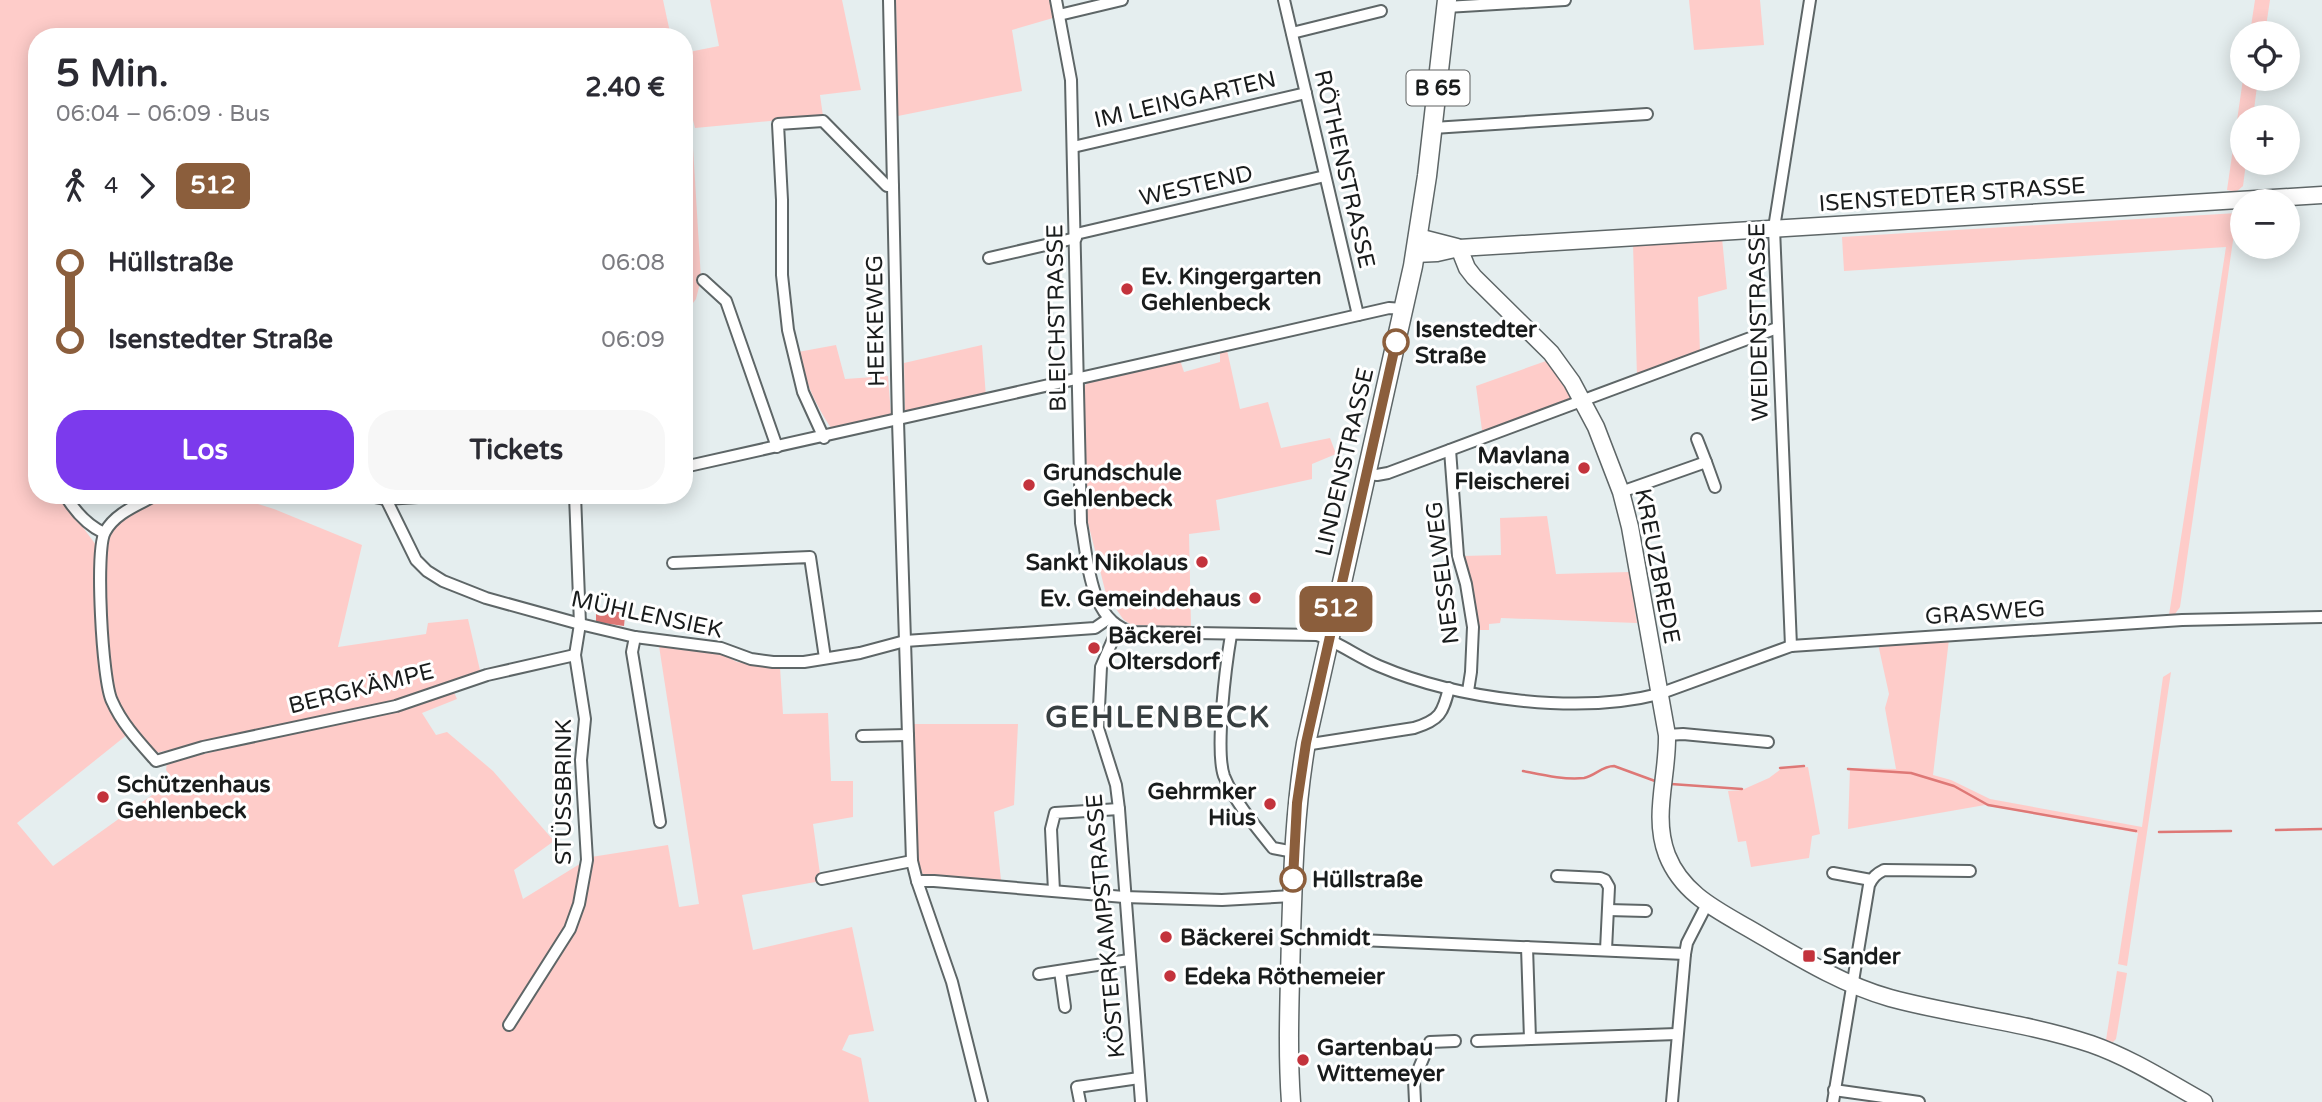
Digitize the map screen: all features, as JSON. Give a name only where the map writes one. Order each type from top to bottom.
[{"type":"main road","name":"LINDENSTRASSE","points":[[1291,1102],[1291,937],[1298,787],[1417,246],[1447,4]]},
{"type":"main road","name":"ISENSTEDTER STRASSE","points":[[1417,246],[1437,253],[1459,248],[2322,195]]},
{"type":"main road","name":"KREUZBREDE","points":[[1459,248],[1466,268],[1551,353],[1584,401],[1621,492],[1630,527],[1667,735],[1668,751],[1660,808],[1662,841],[1682,882],[1707,904],[1791,953],[1852,984],[1889,998],[2055,1034],[2117,1055],[2204,1102]]},
{"type":"street","name":"HEEKEWEG","points":[[889,0],[898,421],[912,861],[952,982],[982,1102]]},
{"type":"street","name":"BLEICHSTRASSE","points":[[1056,0],[1072,80],[1081,523],[1093,589],[1108,619],[1118,628]]},
{"type":"street","points":[[1059,15],[1122,0]]},
{"type":"street","name":"RÖTHENSTRASSE","points":[[1284,0],[1358,315]]},
{"type":"street","points":[[1447,4],[1565,0]]},
{"type":"street","name":"WEIDENSTRASSE","points":[[1791,646],[1774,228],[1810,0]]},
{"type":"street","points":[[1292,33],[1381,11]]},
{"type":"street","name":"IM LEINGARTEN","points":[[1073,146],[1306,93]]},
{"type":"street","points":[[1433,128],[1647,114]]},
{"type":"street","points":[[824,438],[803,392],[788,330],[782,275],[778,124],[823,121],[887,186],[893,186]]},
{"type":"street","name":"WESTEND","points":[[989,258],[1325,176]]},
{"type":"street","points":[[703,280],[726,301],[777,447]]},
{"type":"street","points":[[693,465],[824,438],[1078,377],[1156,363],[1389,308],[1403,309]]},
{"type":"street","points":[[1367,474],[1388,473],[1777,328]]},
{"type":"street","points":[[1697,439],[1715,487]]},
{"type":"street","name":"NESSELWEG","points":[[1450,450],[1458,556],[1473,627],[1468,691]]},
{"type":"street","points":[[1621,492],[1706,462]]},
{"type":"street","points":[[71,504],[97,530],[104,533],[118,516],[140,504]]},
{"type":"street","name":"MÜHLENSIEK","points":[[388,504],[416,559],[427,571],[443,581],[486,598],[580,624],[635,637],[722,648],[742,656],[773,662],[804,662],[860,653],[905,641],[1095,628],[1108,619]]},
{"type":"street","name":"STÜSSBRINK","points":[[509,1025],[563,942],[579,904],[587,860],[581,760],[585,719],[575,655],[580,624],[575,504]]},
{"type":"street","name":"BERGKÄMPE","points":[[104,533],[101,546],[101,613],[104,671],[108,690],[125,724],[156,761],[203,747],[396,706],[487,675],[575,655]]},
{"type":"street","points":[[673,563],[810,557],[825,658]]},
{"type":"street","name":"GRASWEG","points":[[1329,639],[1379,666],[1449,688],[1561,703],[1602,703],[1638,700],[1659,694],[1791,646],[2182,620],[2322,617]]},
{"type":"street","points":[[1118,628],[1134,632],[1317,635],[1329,639]]},
{"type":"street","name":"KÖSTERKAMPSTRASSE","points":[[1118,628],[1101,667],[1098,728],[1116,785],[1119,809],[1140,1102]]},
{"type":"street","points":[[1231,635],[1225,671],[1221,759],[1223,774],[1273,848],[1294,852]]},
{"type":"street","points":[[635,637],[632,652],[660,822]]},
{"type":"street","points":[[1306,743],[1376,734],[1429,723],[1442,712],[1449,688]]},
{"type":"street","points":[[1667,735],[1683,734],[1768,742]]},
{"type":"street","points":[[862,736],[908,735]]},
{"type":"street","points":[[1054,891],[1051,829],[1055,813],[1119,809]]},
{"type":"street","points":[[822,879],[912,861]]},
{"type":"street","points":[[1833,1102],[1871,880],[1875,874],[1884,870],[1970,871]]},
{"type":"street","points":[[1832,873],[1871,880]]},
{"type":"street","points":[[1557,876],[1605,880],[1609,887],[1606,950]]},
{"type":"street","points":[[917,881],[1125,897],[1222,900],[1292,896]]},
{"type":"street","points":[[1672,1102],[1685,954],[1687,943],[1707,904]]},
{"type":"street","points":[[1608,910],[1646,911]]},
{"type":"street","points":[[1291,937],[1685,954]]},
{"type":"street","points":[[1527,947],[1530,1039]]},
{"type":"street","points":[[1039,974],[1129,960]]},
{"type":"street","points":[[1060,971],[1065,1007]]},
{"type":"street","points":[[1477,1041],[1677,1034]]},
{"type":"street","points":[[1415,1102],[1414,1080],[1430,1042],[1455,1041]]},
{"type":"street","points":[[1080,1102],[1077,1087],[1139,1078]]},
{"type":"street","points":[[1834,1090],[1919,1102]]},
{"type":"shaded area","points":[[0,0],[663,0],[669,28],[28,28],[28,504],[66,504],[96,545],[96,612],[106,703],[128,734],[17,823],[53,866],[173,780],[166,770],[167,763],[306,729],[303,719],[156,753],[122,712],[114,697],[110,680],[105,639],[107,534],[122,518],[145,504],[258,504],[362,545],[338,647],[426,634],[428,623],[468,619],[483,683],[453,690],[457,699],[422,713],[436,735],[447,732],[493,771],[554,841],[514,870],[523,899],[591,857],[668,845],[679,907],[699,904],[659,646],[720,653],[737,662],[780,667],[783,714],[828,713],[831,781],[853,781],[853,817],[813,824],[821,881],[742,895],[753,950],[852,927],[874,1031],[849,1035],[842,1050],[861,1058],[869,1102],[0,1102]]},
{"type":"shaded area","points":[[710,0],[842,0],[861,90],[820,95],[823,116],[695,128],[693,51],[719,46]]},
{"type":"shaded area","points":[[896,0],[1050,0],[1053,18],[1012,30],[1022,91],[898,116]]},
{"type":"shaded area","points":[[1689,0],[1760,0],[1764,45],[1694,50]]},
{"type":"shaded area","points":[[2255,0],[2270,0],[2267,21],[2252,21]]},
{"type":"shaded area","points":[[2241,91],[2256,91],[2255,105],[2239,105]]},
{"type":"shaded area","points":[[693,147],[701,279],[693,303]]},
{"type":"shaded area","points":[[2230,169],[2230,175],[2244,175],[2243,186],[2227,190]]},
{"type":"shaded area","points":[[2230,213],[2230,259],[2180,607],[2175,614],[2169,615],[2226,247],[1844,271],[1842,237]]},
{"type":"shaded area","points":[[1722,238],[1727,289],[1698,297],[1700,352],[1637,376],[1633,245]]},
{"type":"shaded area","points":[[836,345],[845,379],[888,376],[891,415],[831,428],[811,392],[798,352]]},
{"type":"shaded area","points":[[982,345],[986,397],[912,412],[905,410],[904,363]]},
{"type":"shaded area","points":[[1227,350],[1240,409],[1268,402],[1281,448],[1330,438],[1336,454],[1312,464],[1312,479],[1216,500],[1220,530],[1189,534],[1191,627],[1131,625],[1123,619],[1106,594],[1086,515],[1083,388],[1088,382],[1180,360],[1184,372],[1220,362],[1220,351]]},
{"type":"shaded area","points":[[1546,361],[1572,395],[1572,400],[1486,433],[1482,430],[1476,386]]},
{"type":"shaded area","points":[[1547,516],[1556,574],[1629,572],[1637,623],[1501,618],[1500,623],[1489,624],[1489,630],[1476,630],[1463,556],[1501,555],[1500,518]]},
{"type":"shaded area","points":[[626,605],[624,626],[596,622],[596,610]]},
{"type":"shaded area","points":[[1312,611],[1325,611],[1327,614],[1323,627],[1312,628]]},
{"type":"shaded area","points":[[1949,639],[1933,775],[1951,780],[1990,799],[2142,827],[2163,677],[2171,672],[2127,966],[2118,964],[2138,833],[1985,805],[1848,829],[1850,768],[1896,769],[1885,708],[1889,694],[1878,644]]},
{"type":"shaded area","points":[[912,724],[1018,724],[1014,805],[994,812],[1001,880],[926,877],[919,870]]},
{"type":"shaded area","points":[[1808,767],[1820,834],[1812,836],[1809,858],[1751,867],[1746,841],[1738,842],[1728,791],[1742,790],[1769,778],[1781,769]]},
{"type":"shaded area","points":[[2117,971],[2127,973],[2116,1039],[2113,1042],[2106,1040]]},
{"type":"waterway","points":[[1523,771],[1553,777],[1584,778],[1614,766],[1655,781]]},
{"type":"waterway","points":[[1780,768],[1804,766]]},
{"type":"waterway","points":[[1848,769],[1911,773],[1954,786],[1988,805],[2136,831]]},
{"type":"waterway","points":[[1671,784],[1742,789]]},
{"type":"waterway","points":[[2276,830],[2322,829]]},
{"type":"waterway","points":[[2159,832],[2231,831]]},
{"type":"bus line","name":"512","points":[[1293,879],[1298,787],[1306,743],[1396,342]]},
{"type":"place","name":"Ev. Kingergarten Gehlenbeck","points":[[1127,289]]},
{"type":"place","name":"Isenstedter Straße","points":[[1396,342]]},
{"type":"place","name":"Mavlana Fleischerei","points":[[1584,468]]},
{"type":"place","name":"Grundschule Gehlenbeck","points":[[1029,485]]},
{"type":"place","name":"Sankt Nikolaus","points":[[1202,562]]},
{"type":"place","name":"Ev. Gemeindehaus","points":[[1255,598]]},
{"type":"place","name":"Bäckerei Oltersdorf","points":[[1094,648]]},
{"type":"place","name":"Schützenhaus Gehlenbeck","points":[[103,797]]},
{"type":"place","name":"Gehrmker Hius","points":[[1270,804]]},
{"type":"place","name":"Hüllstraße","points":[[1293,879]]},
{"type":"place","name":"Bäckerei Schmidt","points":[[1166,937]]},
{"type":"place","name":"Sander","points":[[1809,956]]},
{"type":"place","name":"Edeka Röthemeier","points":[[1170,976]]},
{"type":"place","name":"Gartenbau Wittemeyer","points":[[1303,1060]]},
{"type":"district","name":"GEHLENBECK","points":[[1158,717]]}]
